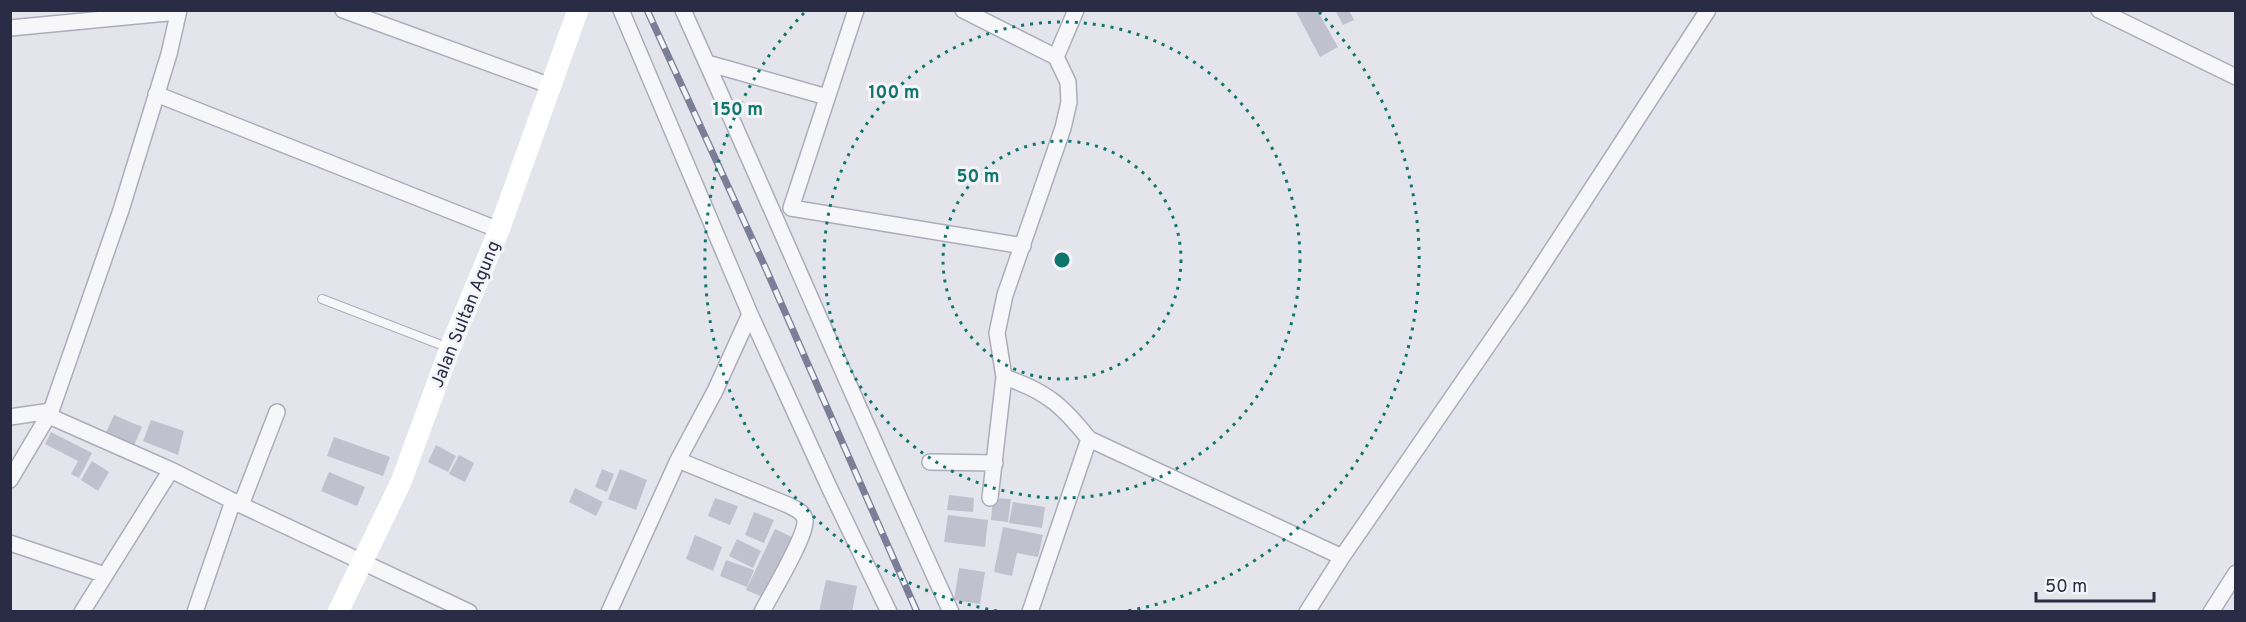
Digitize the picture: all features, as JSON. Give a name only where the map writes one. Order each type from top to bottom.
[{"type":"street","points":[[343,10],[551,86]]},
{"type":"street","name":"Jalan Sultan Agung","points":[[338,612],[401,482],[450,348],[499,231],[579,10]]},
{"type":"street","points":[[621,10],[750,314],[889,612]]},
{"type":"street","points":[[683,10],[951,612]]},
{"type":"street","points":[[782,231],[856,10]]},
{"type":"street","points":[[963,10],[1056,57],[1068,82],[1069,102],[1063,128],[1005,295],[997,333],[1004,377],[990,498]]},
{"type":"street","points":[[1056,57],[1076,10]]},
{"type":"street","points":[[1307,612],[1342,557],[1522,296],[1708,10]]},
{"type":"street","points":[[2099,10],[2235,77]]},
{"type":"street","points":[[10,28],[178,11],[169,54],[121,210],[50,414],[10,480]]},
{"type":"street","points":[[707,63],[827,97]]},
{"type":"street","points":[[156,94],[499,231]]},
{"type":"street","points":[[791,208],[1023,246]]},
{"type":"street","points":[[609,612],[678,459],[715,391],[750,314]]},
{"type":"street","points":[[1004,377],[1028,385],[1053,399],[1072,417],[1089,439],[1342,557]]},
{"type":"street","points":[[195,612],[237,503],[278,412]]},
{"type":"street","points":[[10,417],[50,414],[469,612]]},
{"type":"street","points":[[1030,612],[1089,439]]},
{"type":"street","points":[[678,459],[802,513],[805,520],[801,535],[762,612]]},
{"type":"street","points":[[930,462],[994,463]]},
{"type":"street","points":[[82,612],[171,470]]},
{"type":"street","points":[[10,543],[105,575]]},
{"type":"street","points":[[2211,612],[2235,573]]},
{"type":"lane","points":[[322,299],[450,348]]},
{"type":"building","points":[[1295,10],[1317,10],[1338,47],[1320,57]]},
{"type":"building","points":[[1335,10],[1349,10],[1354,20],[1343,25]]},
{"type":"building","points":[[114,415],[142,427],[132,450],[104,437]]},
{"type":"building","points":[[151,420],[184,431],[178,455],[143,441]]},
{"type":"building","points":[[51,432],[92,453],[79,478],[71,474],[78,461],[45,444]]},
{"type":"building","points":[[334,437],[390,457],[383,476],[327,456]]},
{"type":"building","points":[[436,445],[456,456],[448,472],[428,462]]},
{"type":"building","points":[[459,455],[474,463],[465,482],[449,474]]},
{"type":"building","points":[[92,461],[109,472],[98,491],[81,480]]},
{"type":"building","points":[[602,469],[614,474],[607,492],[595,487]]},
{"type":"building","points":[[620,469],[647,480],[636,510],[608,499]]},
{"type":"building","points":[[329,472],[365,487],[357,506],[321,491]]},
{"type":"building","points":[[575,488],[603,502],[596,516],[569,502]]},
{"type":"building","points":[[949,495],[974,498],[973,512],[947,510]]},
{"type":"building","points":[[715,498],[738,506],[730,525],[708,516]]},
{"type":"building","points":[[993,498],[1011,499],[1008,522],[991,520]]},
{"type":"building","points":[[1013,502],[1045,507],[1042,528],[1009,523]]},
{"type":"building","points":[[754,512],[774,520],[764,543],[745,535]]},
{"type":"building","points":[[948,515],[988,520],[985,547],[944,542]]},
{"type":"building","points":[[1003,527],[1043,535],[1038,557],[1017,553],[1012,576],[994,572]]},
{"type":"building","points":[[775,529],[794,538],[765,598],[746,590]]},
{"type":"building","points":[[695,535],[722,547],[713,571],[686,559]]},
{"type":"building","points":[[737,539],[761,551],[753,568],[729,556]]},
{"type":"building","points":[[726,560],[754,570],[747,587],[720,576]]},
{"type":"building","points":[[959,568],[985,572],[980,604],[954,600]]},
{"type":"building","points":[[826,580],[857,586],[852,612],[819,612]]},
{"type":"railway","points":[[647,10],[766,269],[917,612]]}]
